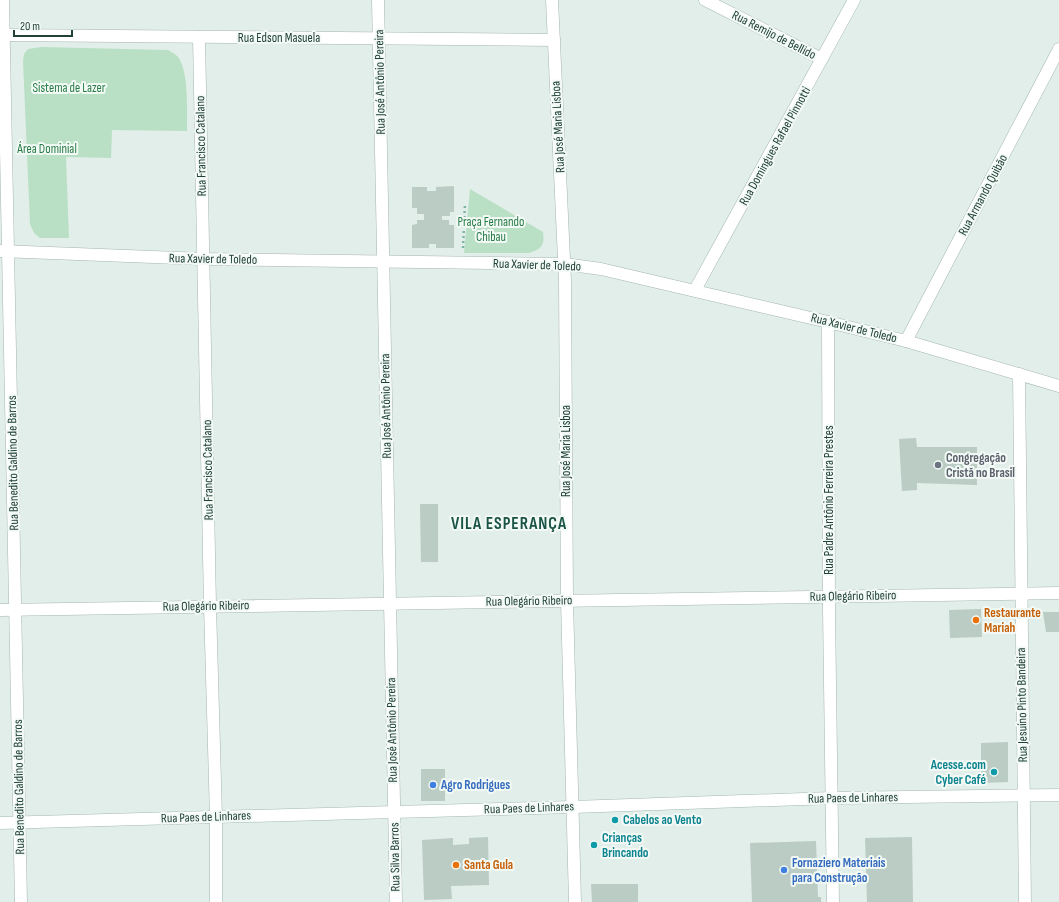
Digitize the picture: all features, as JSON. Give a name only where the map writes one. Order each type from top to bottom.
[{"type":"street","name":"Rua Benedito Galdino de Barros","points":[[3,0],[4,252],[16,609],[21,902]]},
{"type":"street","name":"Rua José Antônio Pereira","points":[[378,0],[394,812]]},
{"type":"street","name":"Rua José Maria Lisboa","points":[[552,0],[564,264],[567,601],[575,902]]},
{"type":"street","name":"Rua Remijo de Bellido","points":[[705,0],[822,59]]},
{"type":"street","name":"Rua Domingues Rafael Pinnotti","points":[[695,290],[854,0]]},
{"type":"street","name":"Rua Edson Masuela","points":[[4,35],[554,40]]},
{"type":"street","name":"Rua Francisco Catalano","points":[[198,37],[216,817],[216,902]]},
{"type":"street","name":"Rua Armando Quibão","points":[[906,341],[1059,49]]},
{"type":"street","name":"Rua Xavier de Toledo","points":[[4,252],[204,259],[564,264],[601,269],[695,290],[906,341],[1059,386]]},
{"type":"street","name":"Rua Padre Antônio Ferreira Prestes","points":[[828,322],[829,596],[833,902]]},
{"type":"street","name":"Rua Jesuíno Pinto Bandeira","points":[[1019,374],[1025,902]]},
{"type":"street","name":"Rua Olegário Ribeiro","points":[[0,610],[1059,593]]},
{"type":"street","name":"Rua Paes de Linhares","points":[[0,823],[573,807],[832,798],[1059,795]]},
{"type":"street","name":"Rua Silva Barros","points":[[394,812],[396,902]]},
{"type":"path","points":[[462,263],[466,203]]},
{"type":"green space","name":"Sistema de Lazer","points":[[41,47],[168,50],[175,54],[182,63],[186,82],[187,131],[112,130],[111,158],[66,157],[69,238],[40,238],[34,233],[30,224],[23,61],[24,54],[28,49]]},
{"type":"green space","name":"Praça Fernando Chibau","points":[[470,189],[543,232],[543,244],[537,250],[529,253],[464,253]]},
{"type":"building","points":[[454,186],[454,212],[450,212],[450,216],[442,216],[442,220],[449,220],[449,225],[454,225],[454,248],[436,248],[436,244],[429,244],[429,248],[412,248],[412,225],[417,224],[417,220],[424,220],[424,214],[417,214],[417,208],[412,208],[412,187],[427,187],[427,191],[436,191],[436,187]]},
{"type":"building","name":"Congregação Cristã no Brasil","points":[[916,438],[917,447],[977,447],[977,485],[917,483],[917,490],[902,491],[899,439]]},
{"type":"building","points":[[420,504],[438,504],[438,562],[421,562]]},
{"type":"building","points":[[981,609],[982,637],[950,638],[949,610]]},
{"type":"building","points":[[1043,612],[1059,612],[1059,632],[1046,632]]},
{"type":"building","points":[[1008,742],[1008,782],[981,783],[981,743]]},
{"type":"building","name":"Agro Rodrigues","points":[[421,769],[445,769],[445,801],[421,801]]},
{"type":"building","name":"Santa Gula","points":[[488,837],[489,885],[451,886],[452,899],[424,900],[422,840],[453,838],[453,845],[469,844],[469,838]]},
{"type":"building","points":[[912,837],[913,902],[867,902],[865,838]]},
{"type":"building","name":"Fornaziero Materiais para Construção","points":[[816,841],[818,897],[821,897],[821,902],[752,902],[750,843]]},
{"type":"building","points":[[591,884],[638,884],[638,902],[592,902]]},
{"type":"place","name":"Congregação Cristã no Brasil","points":[[938,465]]},
{"type":"place","name":"Restaurante Mariah","points":[[976,620]]},
{"type":"place","name":"Acesse.com Cyber Café","points":[[994,772]]},
{"type":"place","name":"Agro Rodrigues","points":[[433,785]]},
{"type":"place","name":"Cabelos ao Vento","points":[[615,820]]},
{"type":"place","name":"Crianças Brincando","points":[[594,845]]},
{"type":"place","name":"Santa Gula","points":[[456,865]]},
{"type":"place","name":"Fornaziero Materiais para Construção","points":[[784,870]]},
{"type":"district","name":"VILA ESPERANÇA","points":[[509,524]]},
{"type":"park label","name":"Área Dominial","points":[[47,149]]}]
